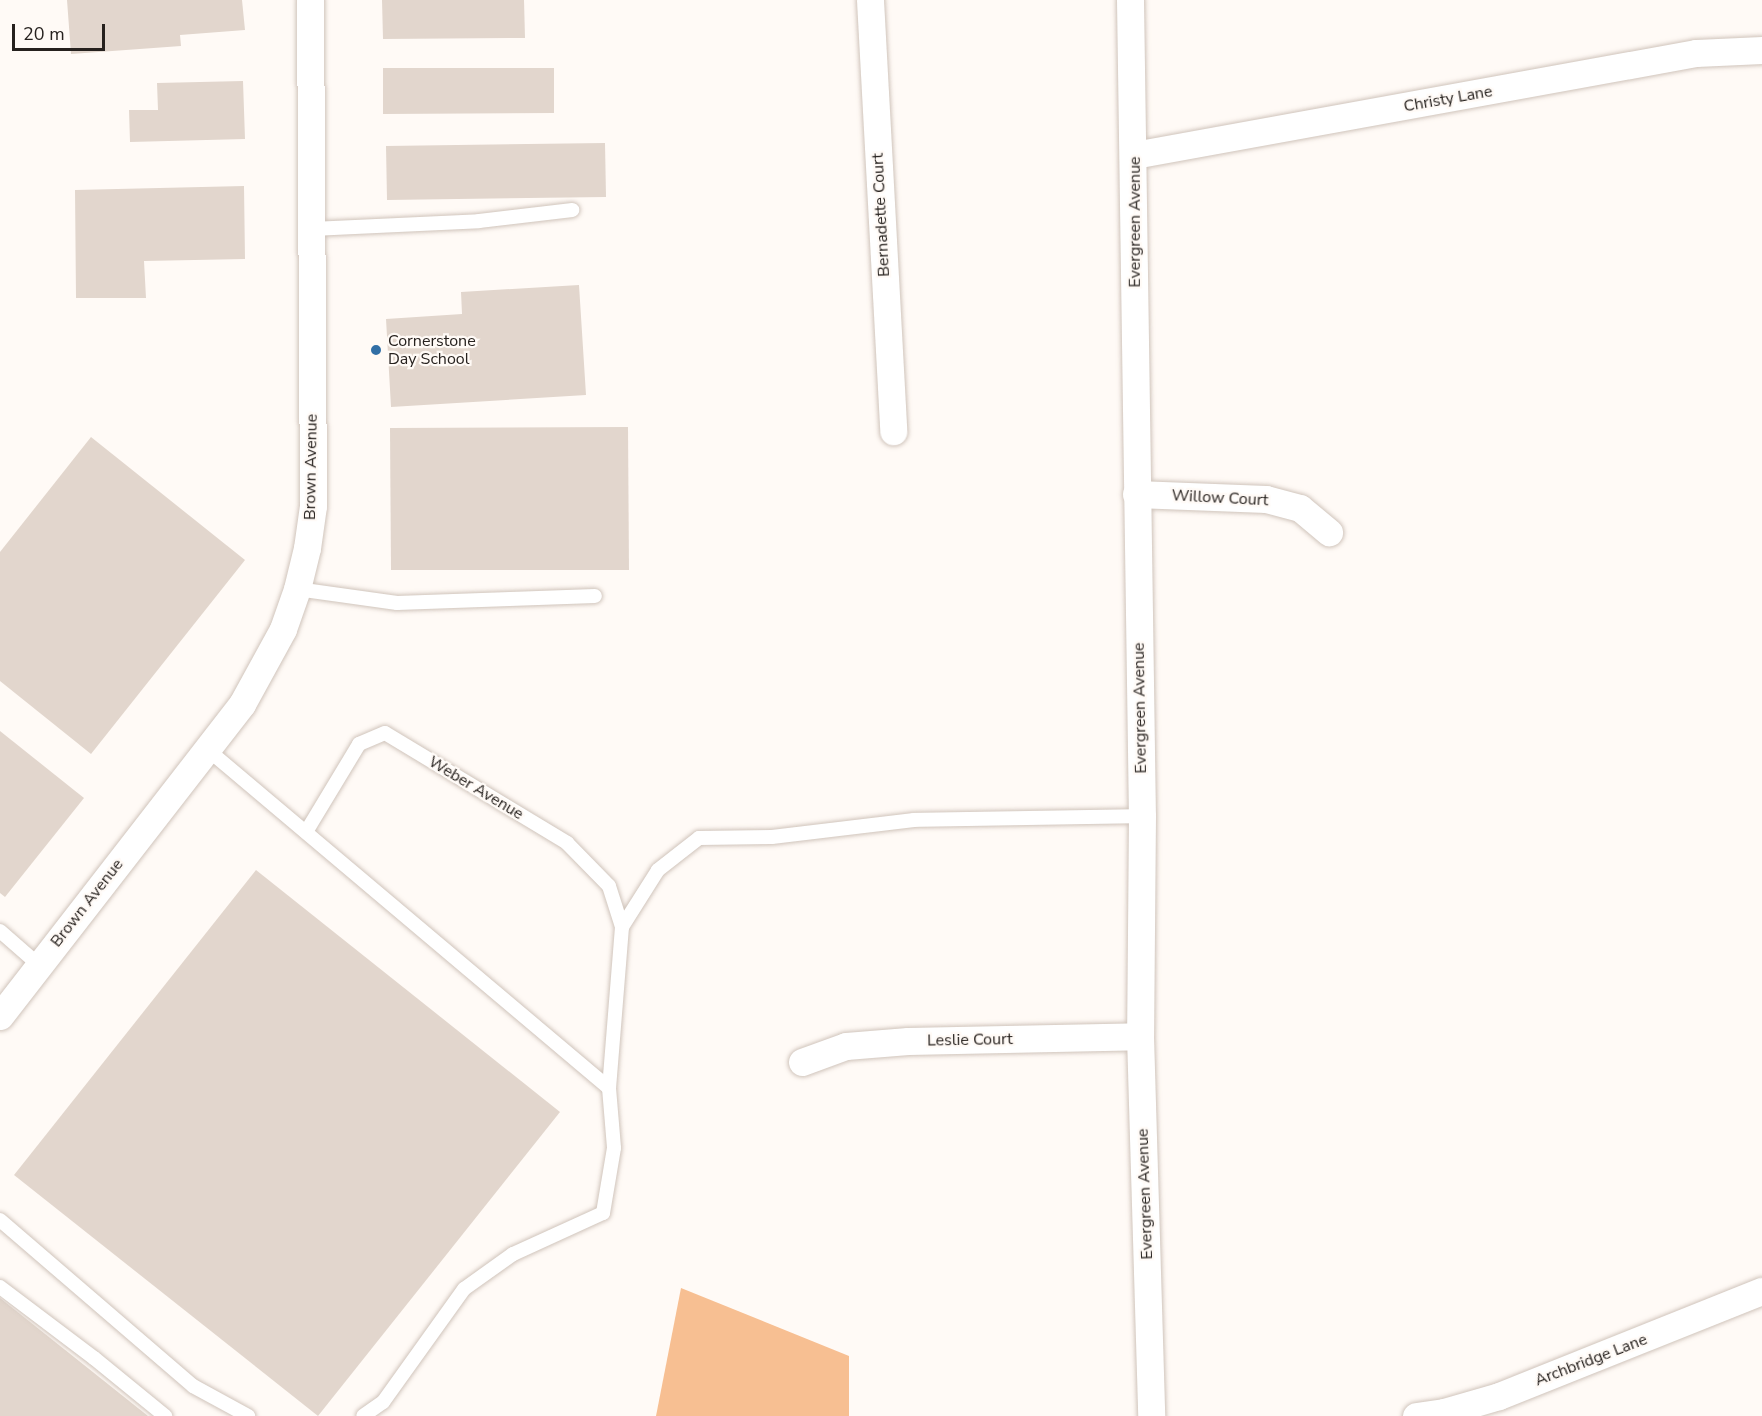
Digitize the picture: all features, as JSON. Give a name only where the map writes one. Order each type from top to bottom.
[{"type":"street","name":"Brown Avenue","points":[[0,1016],[242,704],[283,629],[297,589],[307,548],[313,506],[310,0]]},
{"type":"street","name":"Bernadette Court","points":[[870,0],[893,431]]},
{"type":"street","name":"Evergreen Avenue","points":[[1130,0],[1142,816],[1140,1036],[1151,1416]]},
{"type":"street","name":"Christy Lane","points":[[1134,155],[1696,53],[1762,50]]},
{"type":"street","name":"Willow Court","points":[[1136,494],[1266,499],[1300,508],[1329,532]]},
{"type":"street","name":"Leslie Court","points":[[802,1062],[846,1046],[1140,1036]]},
{"type":"street","name":"Archbridge Lane","points":[[1416,1416],[1444,1412],[1499,1395],[1762,1291]]},
{"type":"lane","points":[[312,229],[479,221],[572,210]]},
{"type":"lane","points":[[297,589],[396,603],[595,596]]},
{"type":"lane","name":"Weber Avenue","points":[[306,832],[359,744],[385,733],[567,843],[609,886],[622,927]]},
{"type":"lane","points":[[207,749],[609,1088]]},
{"type":"lane","points":[[363,1416],[382,1402],[464,1289],[513,1254],[603,1213],[614,1148],[609,1088],[622,927],[658,870],[699,838],[772,837],[914,820],[1142,816]]},
{"type":"lane","points":[[0,931],[39,965]]},
{"type":"lane","points":[[0,1220],[193,1386],[249,1416]]},
{"type":"lane","points":[[0,1287],[94,1358],[165,1416]]},
{"type":"shaded area","points":[[681,1288],[849,1356],[849,1416],[656,1416]]},
{"type":"building","points":[[67,0],[242,0],[245,30],[180,35],[181,46],[71,54]]},
{"type":"building","points":[[382,0],[524,0],[525,38],[383,39]]},
{"type":"building","points":[[383,68],[554,68],[554,113],[383,114]]},
{"type":"building","points":[[243,81],[245,139],[130,142],[129,110],[158,110],[157,83]]},
{"type":"building","points":[[605,143],[606,197],[387,200],[386,146]]},
{"type":"building","points":[[244,186],[245,259],[144,261],[146,298],[76,298],[75,190]]},
{"type":"building","points":[[579,285],[586,395],[391,407],[386,319],[462,314],[461,292]]},
{"type":"building","points":[[628,427],[629,570],[391,570],[390,428]]},
{"type":"building","points":[[91,437],[245,560],[91,754],[0,681],[0,552]]},
{"type":"building","points":[[0,731],[84,798],[5,897],[0,893]]},
{"type":"building","points":[[256,870],[560,1112],[318,1416],[14,1175]]},
{"type":"building","points":[[0,1298],[148,1416],[0,1416]]},
{"type":"place","name":"Cornerstone Day School","points":[[376,350]]}]
